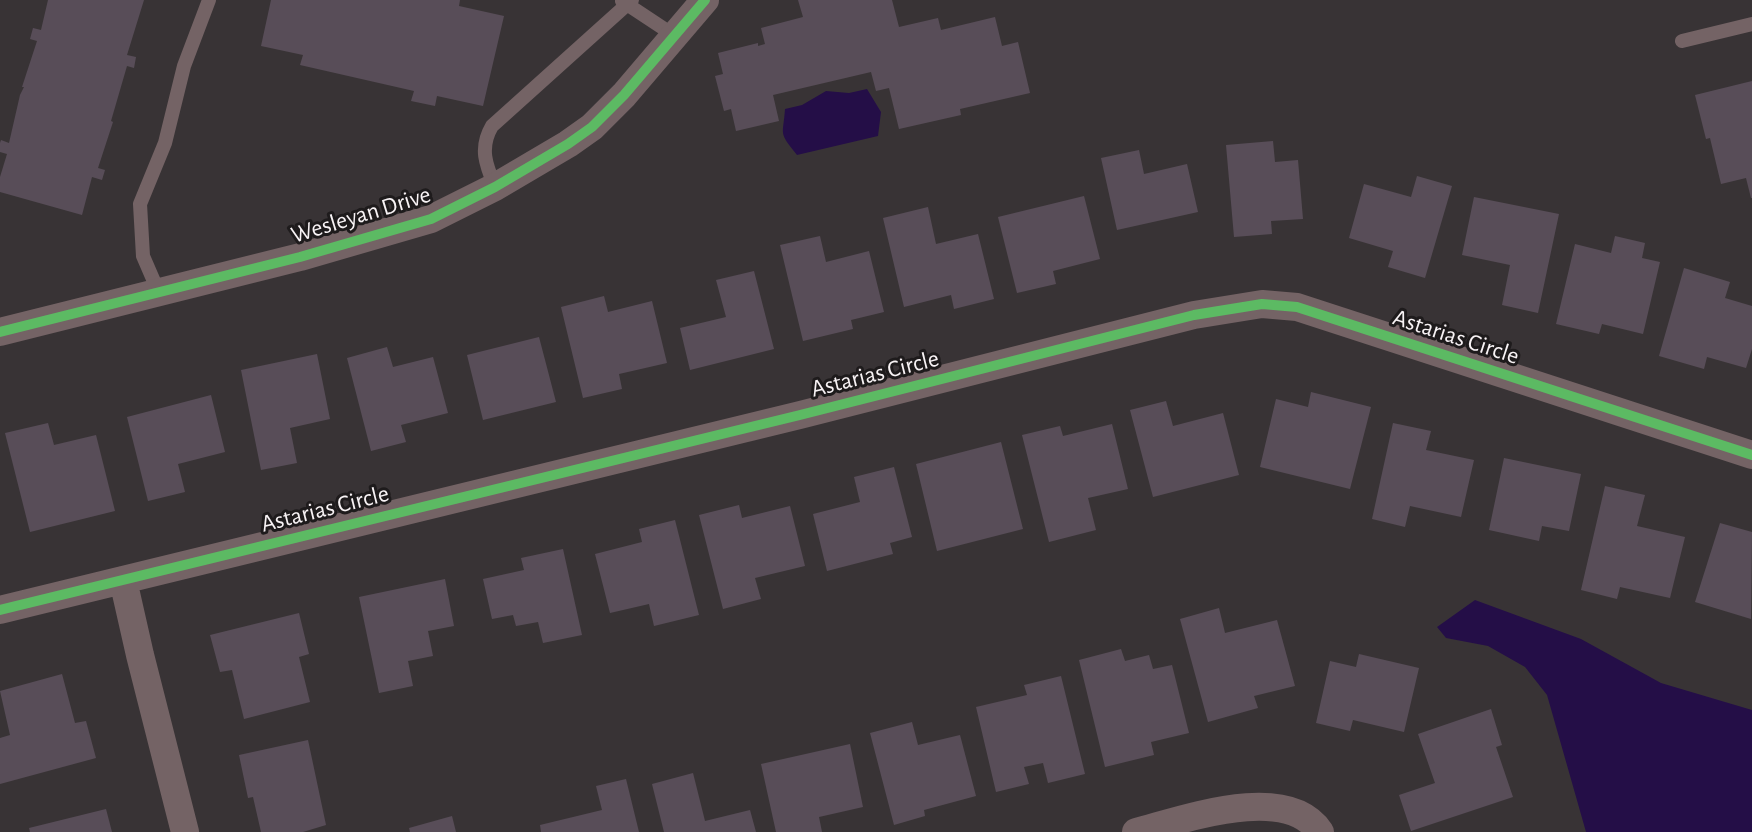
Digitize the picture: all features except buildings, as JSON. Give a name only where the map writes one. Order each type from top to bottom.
[{"type":"street","name":"Wesleyan Drive","points":[[0,331],[300,257],[430,219],[495,187],[592,127],[624,95],[705,0]]},
{"type":"street","name":"Astarias Circle","points":[[0,610],[800,415],[1194,315],[1262,304],[1297,307],[1752,455]]},
{"type":"street","points":[[123,580],[184,832]]},
{"type":"street","points":[[1136,832],[1249,806],[1284,808],[1314,824],[1320,832]]},
{"type":"lane","points":[[159,292],[144,256],[140,204],[165,143],[184,66],[209,0]]},
{"type":"lane","points":[[495,187],[484,156],[484,144],[492,126],[628,1],[675,36]]},
{"type":"lane","points":[[1682,41],[1752,24]]},
{"type":"shaded area","points":[[867,89],[881,112],[878,136],[797,155],[783,134],[785,109],[802,105],[826,91],[849,93]]},
{"type":"shaded area","points":[[1475,600],[1581,639],[1661,683],[1752,710],[1752,832],[1586,832],[1547,695],[1525,667],[1488,646],[1446,638],[1437,627]]},
{"type":"cycle path","points":[[0,332],[300,257],[431,219],[495,187],[592,127],[624,95],[705,0]]},
{"type":"cycle path","points":[[0,610],[800,415],[1194,315],[1262,304],[1297,307],[1752,455]]}]
